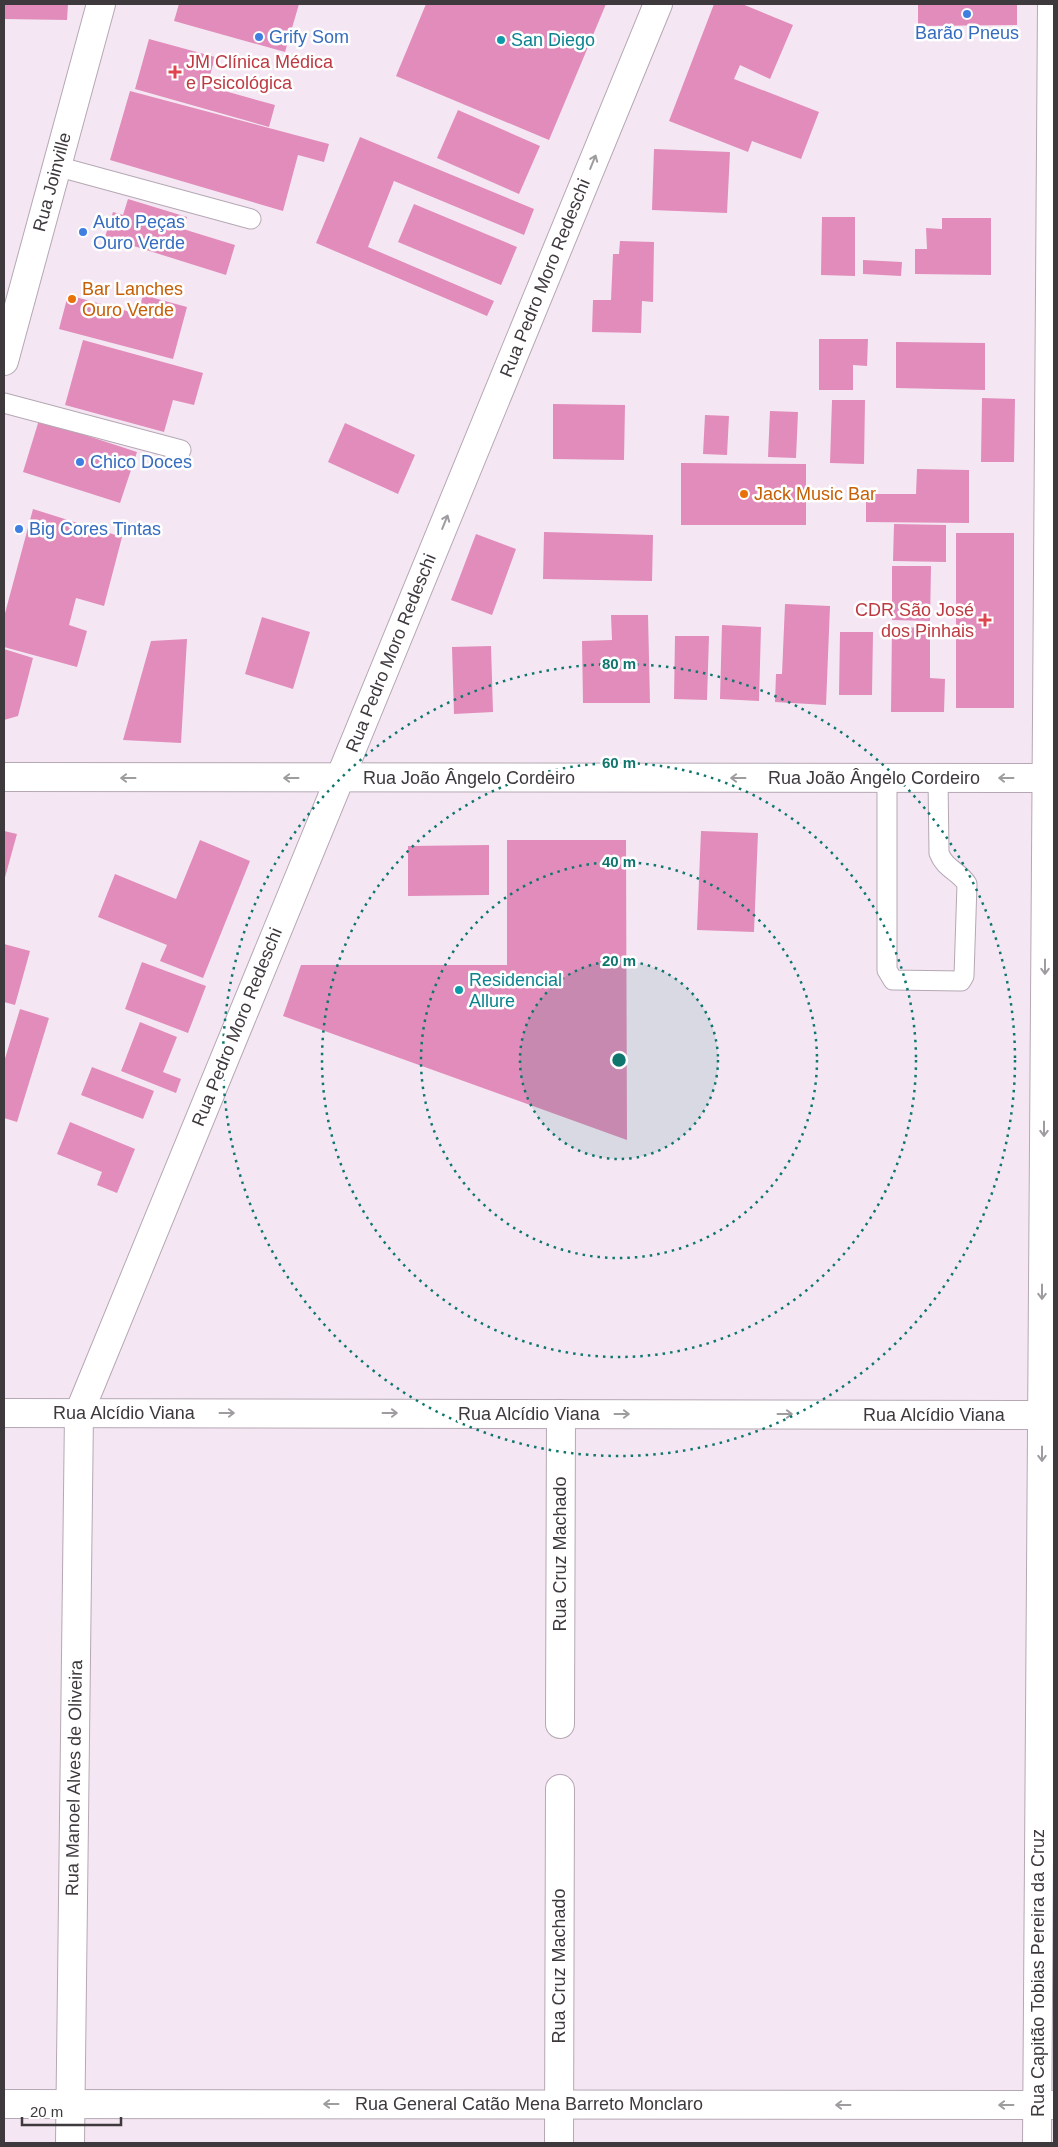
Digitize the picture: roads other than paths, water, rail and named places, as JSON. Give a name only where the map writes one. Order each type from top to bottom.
[{"type":"street","name":"Rua Joinville","points":[[4,360],[9,323],[56,166],[100,4]]},
{"type":"street","name":"Rua Pedro Moro Redeschi","points":[[79,1413],[658,4]]},
{"type":"street","name":"Rua Capitão Tobias Pereira da Cruz","points":[[1037,2143],[1046,2105],[1048,1415],[1045,918],[1050,778],[1049,441],[1052,4]]},
{"type":"street","name":"Rua João Ângelo Cordeiro","points":[[4,778],[1050,778]]},
{"type":"street","name":"Rua Alcídio Viana","points":[[4,1413],[1048,1415]]},
{"type":"street","name":"Rua Manoel Alves de Oliveira","points":[[70,2143],[79,1413]]},
{"type":"street","name":"Rua Cruz Machado","points":[[560,1414],[560,1724]]},
{"type":"street","name":"Rua Cruz Machado","points":[[559,2143],[560,1789]]},
{"type":"street","name":"Rua General Catão Mena Barreto Monclaro","points":[[4,2104],[1046,2105]]},
{"type":"lane","points":[[56,166],[251,219]]},
{"type":"lane","points":[[4,403],[181,450]]},
{"type":"lane","points":[[887,778],[887,960],[889,976],[893,980],[961,981],[964,976],[967,884],[961,875],[943,864],[939,854],[938,778]]},
{"type":"place","name":"Barão Pneus","points":[[967,14]]},
{"type":"place","name":"Grify Som","points":[[259,37]]},
{"type":"place","name":"San Diego","points":[[501,40]]},
{"type":"place","name":"JM Clínica Médica e Psicológica","points":[[175,72]]},
{"type":"place","name":"Auto Peças Ouro Verde","points":[[83,232]]},
{"type":"place","name":"Bar Lanches Ouro Verde","points":[[72,299]]},
{"type":"place","name":"Chico Doces","points":[[80,462]]},
{"type":"place","name":"Jack Music Bar","points":[[744,494]]},
{"type":"place","name":"Big Cores Tintas","points":[[19,529]]},
{"type":"place","name":"CDR São José dos Pinhais","points":[[985,620]]},
{"type":"place","name":"Residencial Allure","points":[[459,990]]}]
